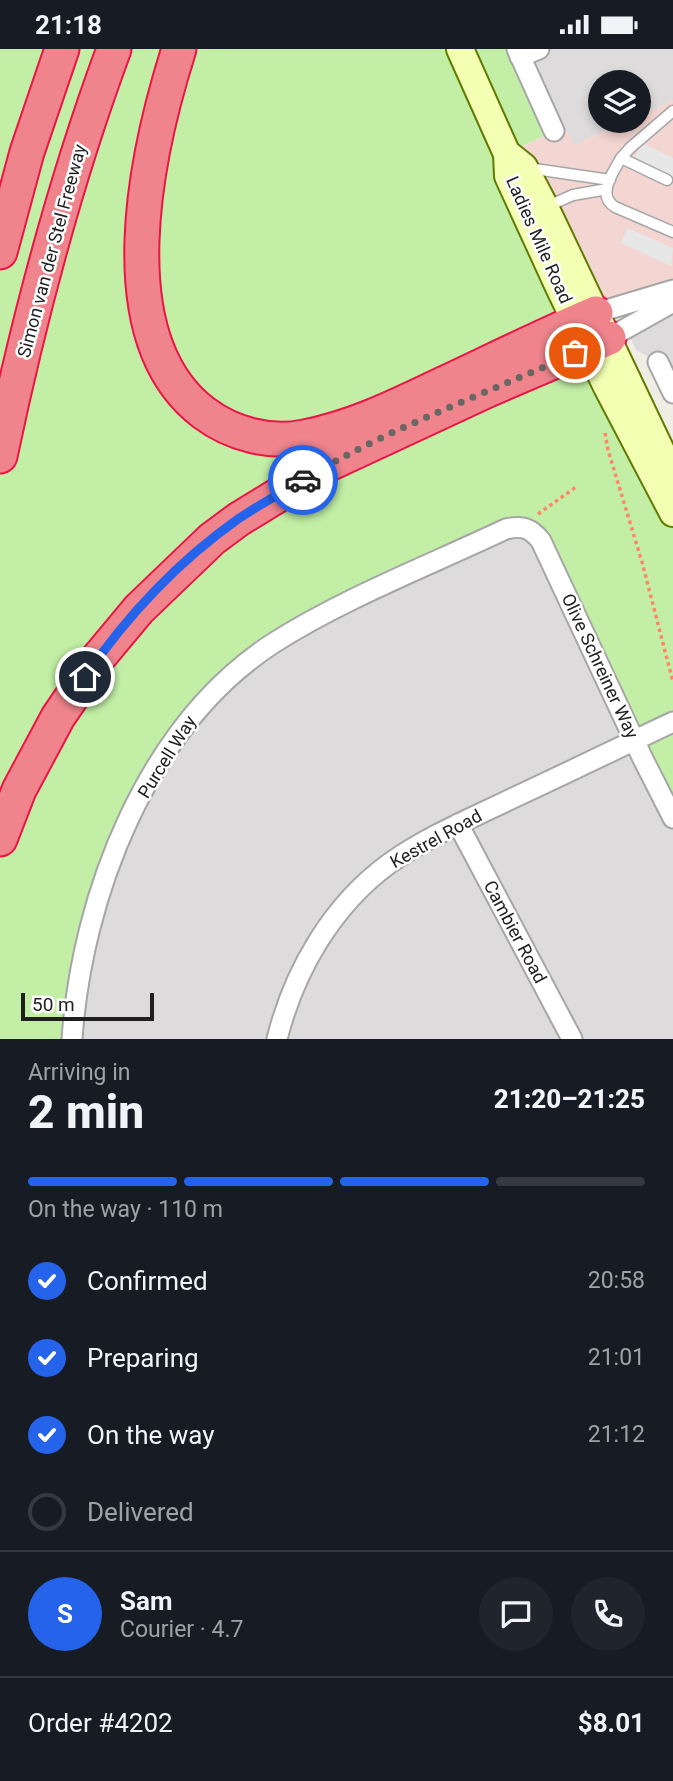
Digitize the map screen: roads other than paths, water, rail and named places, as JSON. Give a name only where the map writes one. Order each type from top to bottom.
[{"type":"highway","points":[[0,252],[27,152],[62,49]]},
{"type":"highway","name":"Simon van der Stel Freeway","points":[[0,456],[29,326],[80,148],[114,49]]},
{"type":"highway","points":[[179,49],[148,170],[143,211],[144,287],[157,350],[172,380],[196,407],[218,423],[245,434],[270,439],[303,438],[340,428],[592,330]]},
{"type":"highway","points":[[0,839],[19,790],[58,717],[99,657],[139,609],[212,539],[239,519],[329,464],[488,390],[592,330]]},
{"type":"main road","name":"Ladies Mile Road","points":[[460,49],[516,160],[545,207],[592,330],[673,513]]},
{"type":"main road","name":"Ladies Mile Road","points":[[516,160],[508,176],[673,476]]},
{"type":"street","points":[[525,52],[554,131]]},
{"type":"street","points":[[592,330],[673,290]]},
{"type":"street","points":[[592,330],[673,302]]},
{"type":"street","points":[[658,362],[673,393]]},
{"type":"street","name":"Olive Schreiner Way","points":[[520,527],[534,533],[541,541],[673,818]]},
{"type":"street","name":"Purcell Way","points":[[72,1039],[85,951],[107,872],[155,770],[193,714],[239,668],[304,625],[506,529],[520,527]]},
{"type":"street","name":"Kestrel Road","points":[[276,1039],[290,993],[303,966],[339,912],[364,885],[390,863],[458,824],[673,722]]},
{"type":"street","name":"Cambier Road","points":[[458,824],[572,1039]]},
{"type":"lane","points":[[673,111],[621,158],[605,195],[611,205],[673,232]]},
{"type":"lane","points":[[621,158],[667,180]]},
{"type":"lane","points":[[516,160],[609,184]]},
{"type":"lane","points":[[545,207],[609,184]]}]
